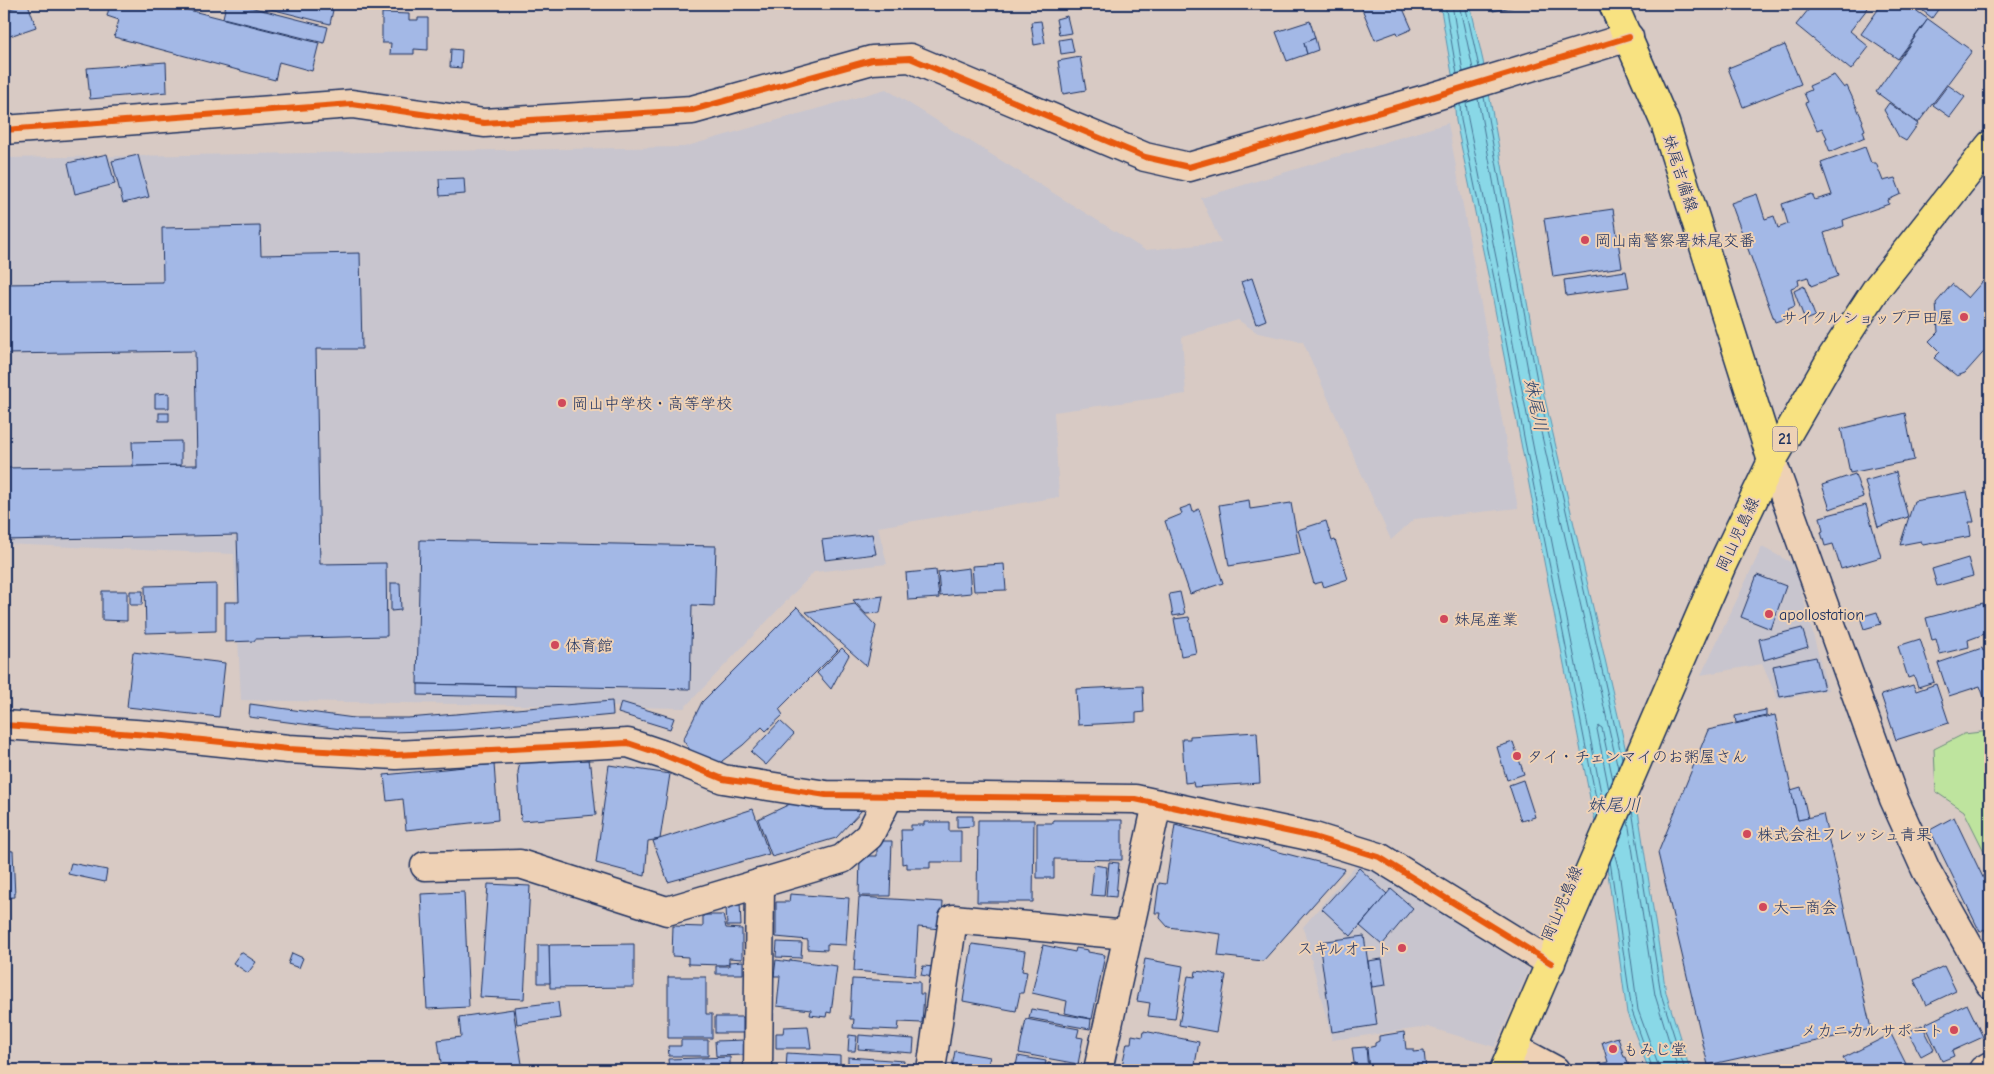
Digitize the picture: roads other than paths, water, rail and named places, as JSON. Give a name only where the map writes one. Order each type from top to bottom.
[{"type":"main road","name":"妹尾吉備線","points":[[1613,4],[1665,123],[1772,461]]},
{"type":"main road","name":"岡山児島線","points":[[1509,1059],[1721,567],[1772,461],[1832,357],[1877,288],[1990,145]]},
{"type":"street","points":[[4,130],[352,104],[484,123],[692,110],[872,60],[910,58],[1145,157],[1189,167],[1429,98],[1629,37]]},
{"type":"street","points":[[1772,461],[1894,799],[1926,870],[1990,984]]},
{"type":"street","points":[[4,725],[164,736],[288,749],[396,755],[628,744],[664,755],[723,779],[826,795],[1135,800],[1314,837],[1380,857],[1550,963]]},
{"type":"street","points":[[426,866],[520,864],[667,911],[842,859],[869,836],[889,796]]},
{"type":"street","points":[[1098,1070],[1157,804]]},
{"type":"street","points":[[758,1070],[760,883]]},
{"type":"street","points":[[931,1070],[953,919],[1128,935]]},
{"type":"street","points":[[1509,1059],[1555,1070]]},
{"type":"street","points":[[1983,1070],[1990,1066]]},
{"type":"water","name":"妹尾川","points":[[1440,4],[1470,4],[1483,61],[1544,395],[1637,804],[1666,993],[1690,1070],[1649,1070],[1627,1013],[1608,873],[1592,808],[1490,284],[1456,121],[1452,74]]},
{"type":"place","name":"岡山南警察署妹尾交番","points":[[1585,240]]},
{"type":"place","name":"サイクルショップ戸田屋","points":[[1964,317]]},
{"type":"place","name":"岡山中学校・高等学校","points":[[562,403]]},
{"type":"place","name":"apollostation","points":[[1769,614]]},
{"type":"place","name":"妹尾産業","points":[[1444,619]]},
{"type":"place","name":"体育館","points":[[555,645]]},
{"type":"place","name":"タイ・チェンマイのお粥屋さん","points":[[1517,756]]},
{"type":"place","name":"株式会社フレッシュ青果","points":[[1747,834]]},
{"type":"place","name":"大一商会","points":[[1763,907]]},
{"type":"place","name":"スキルオート","points":[[1402,948]]},
{"type":"place","name":"メカニカルサポート","points":[[1954,1030]]},
{"type":"place","name":"もみじ堂","points":[[1613,1049]]}]
